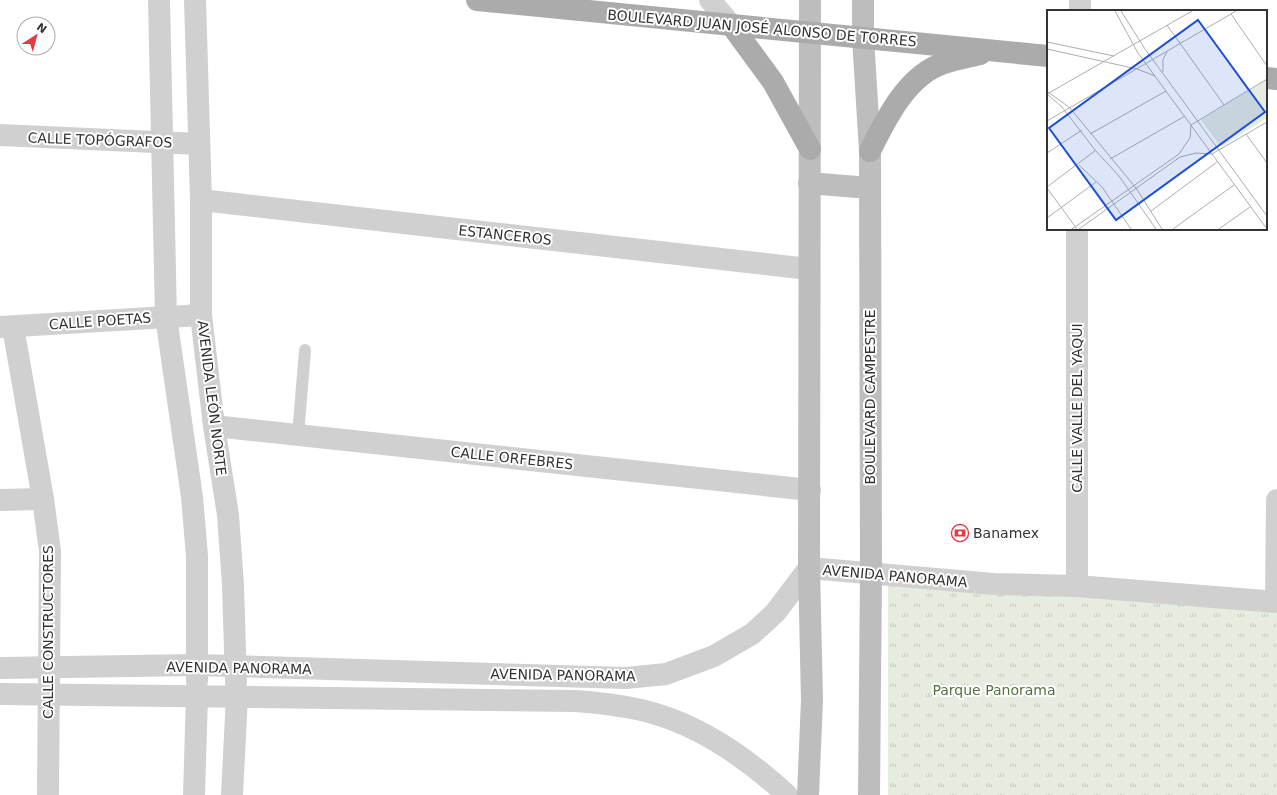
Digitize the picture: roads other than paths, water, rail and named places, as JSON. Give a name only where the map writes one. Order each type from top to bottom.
[{"type":"main road","name":"BOULEVARD JUAN JOSÉ ALONSO DE TORRES","points":[[477,0],[1047,56]]},
{"type":"main road","points":[[808,795],[812,700],[809,568],[810,0]]},
{"type":"main road","name":"BOULEVARD CAMPESTRE","points":[[863,0],[863,38],[870,151],[871,574],[869,795]]},
{"type":"main road","points":[[732,26],[773,82],[810,150]]},
{"type":"main road","points":[[870,151],[900,97],[923,76],[943,63],[997,50]]},
{"type":"main road","points":[[1267,78],[1277,79]]},
{"type":"main road","points":[[809,183],[869,188]]},
{"type":"street","points":[[158,0],[166,317],[193,505],[198,556],[197,696],[194,795]]},
{"type":"street","name":"AVENIDA LEÓN NORTE","points":[[195,0],[199,144],[201,316],[214,426],[228,515],[233,585],[237,696],[232,795]]},
{"type":"street","points":[[710,0],[732,26]]},
{"type":"street","name":"CALLE TOPÓGRAFOS","points":[[0,136],[199,144]]},
{"type":"street","name":"ESTANCEROS","points":[[200,200],[809,269]]},
{"type":"street","name":"CALLE VALLE DEL YAQUI","points":[[1077,586],[1078,230]]},
{"type":"street","name":"CALLE POETAS","points":[[6,327],[201,316]]},
{"type":"street","name":"CALLE CONSTRUCTORES","points":[[6,327],[43,499],[50,551],[48,795]]},
{"type":"street","name":"CALLE ORFEBRES","points":[[214,426],[810,490]]},
{"type":"street","points":[[0,500],[43,499]]},
{"type":"street","points":[[1276,601],[1277,500]]},
{"type":"street","name":"AVENIDA PANORAMA","points":[[0,668],[197,665],[236,668],[626,678],[666,674],[714,656],[752,634],[775,613],[809,568],[994,584],[1077,586],[1276,601]]},
{"type":"street","name":"AVENIDA PANORAMA","points":[[0,694],[575,700],[617,705],[656,714],[700,732],[723,744],[760,771],[787,795]]},
{"type":"lane","points":[[298,435],[305,350]]},
{"type":"place","name":"Banamex","points":[[960,533]]},
{"type":"park label","name":"Parque Panorama","points":[[994,690]]}]
